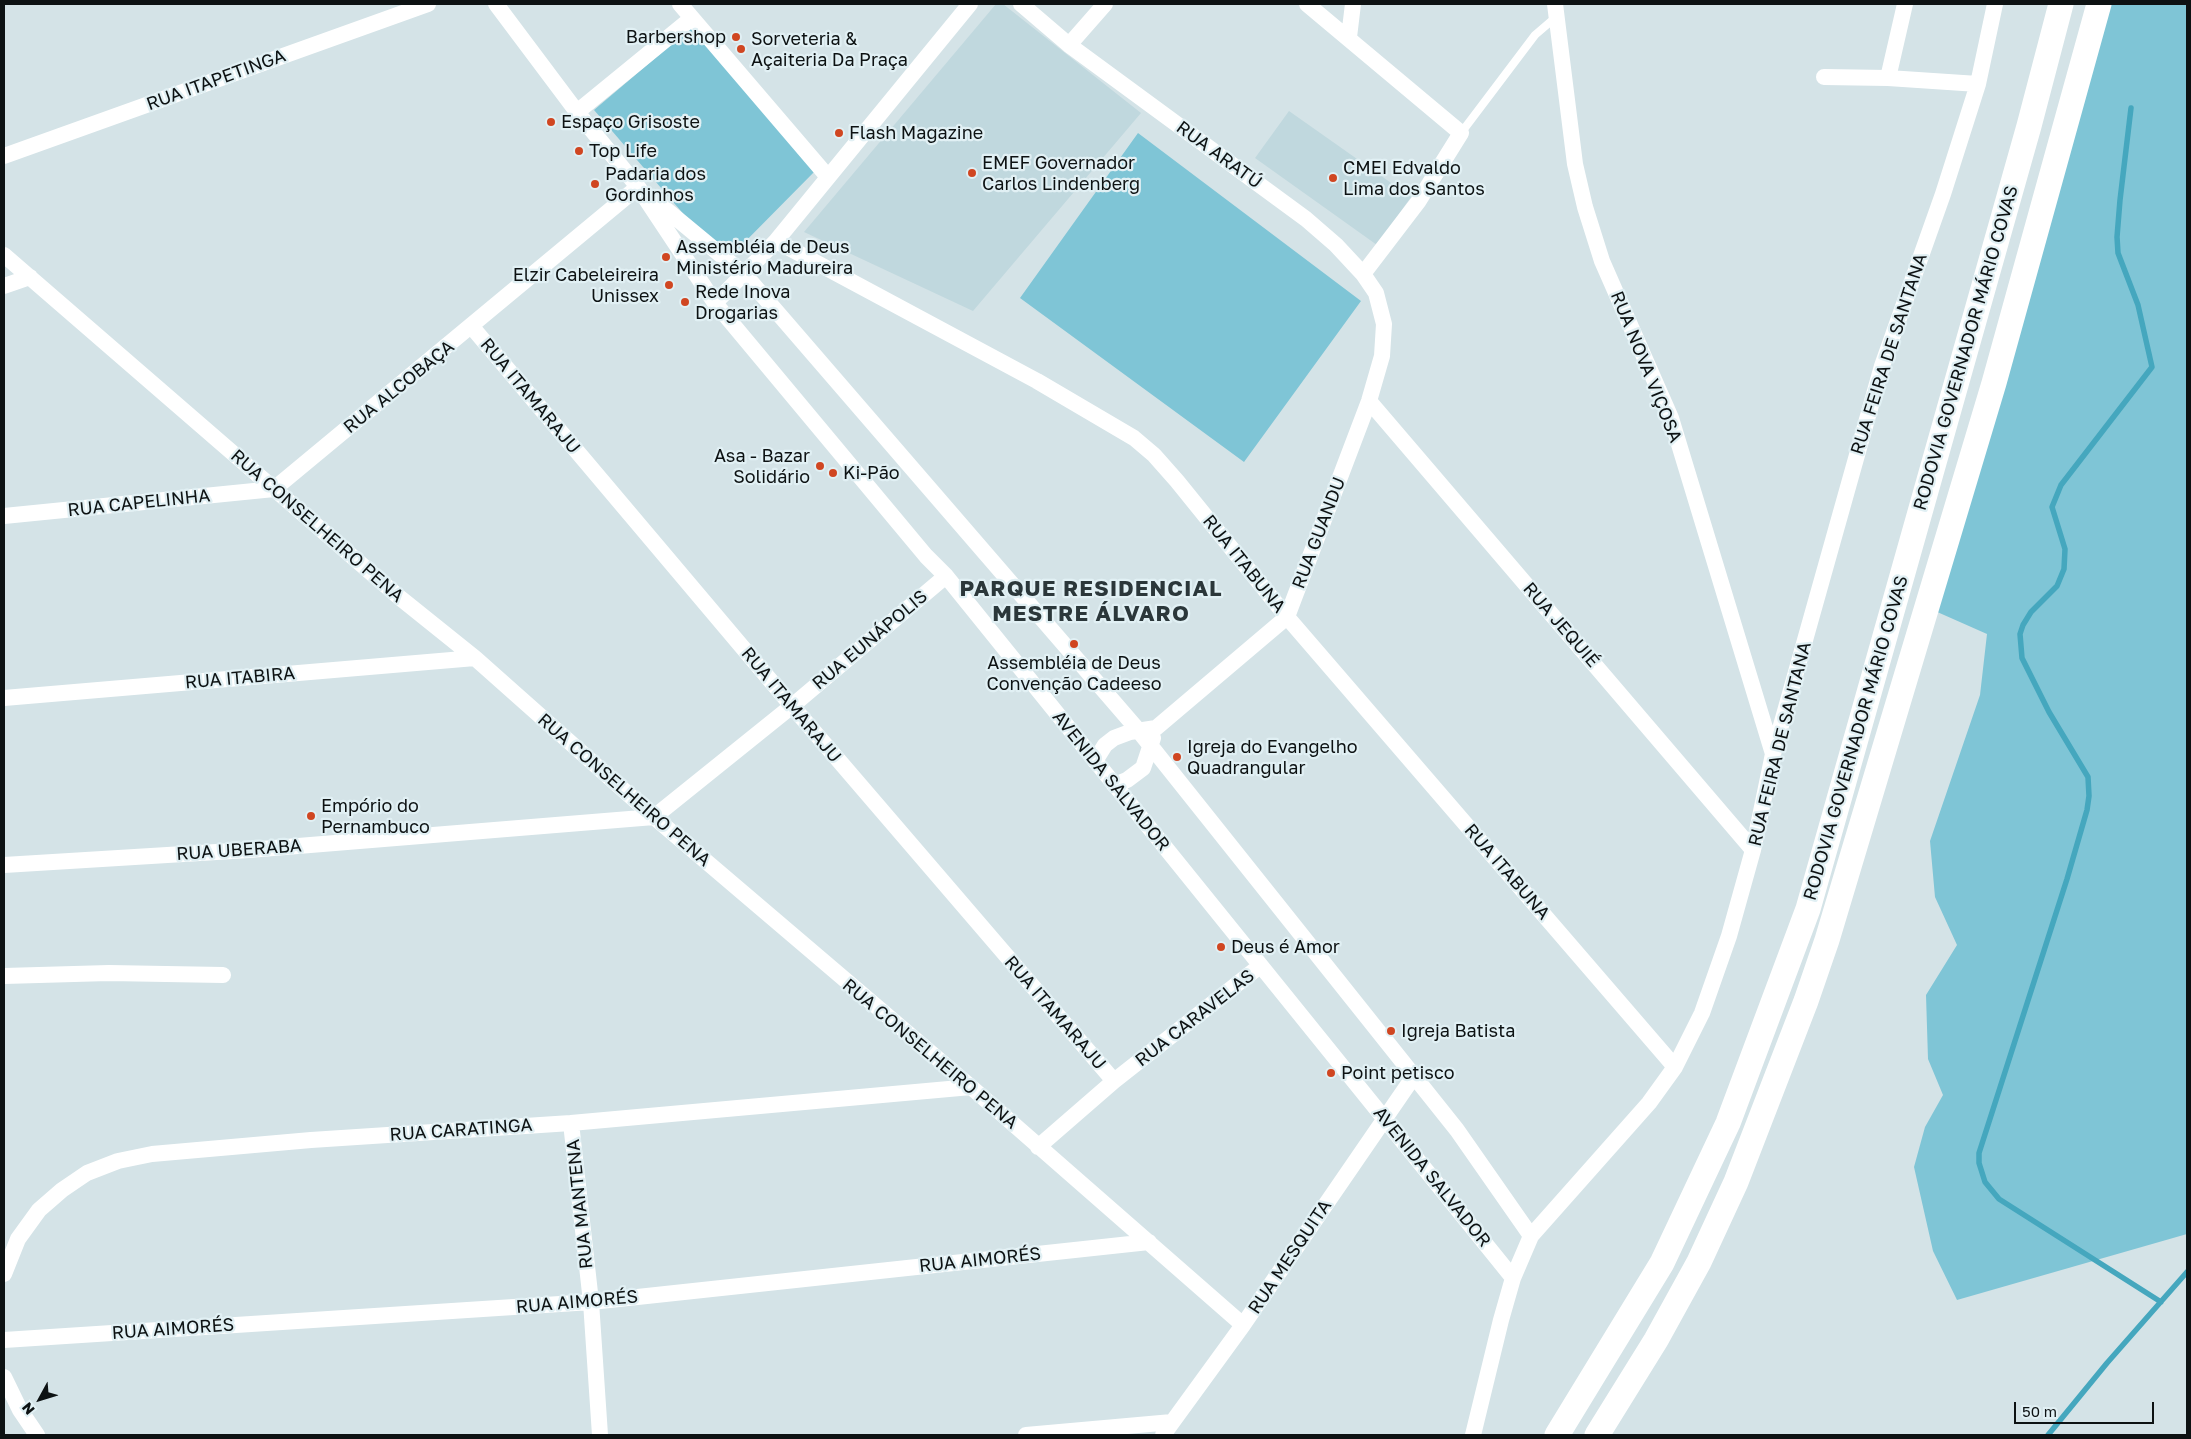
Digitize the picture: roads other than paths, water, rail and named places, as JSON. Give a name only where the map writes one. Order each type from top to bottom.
[{"type":"main road","name":"RODOVIA GOVERNADOR MÁRIO COVAS","points":[[1557,1435],[1662,1263],[1728,1123],[1808,909],[2029,126],[2061,4]]},
{"type":"main road","name":"RODOVIA GOVERNADOR MÁRIO COVAS","points":[[1597,1435],[1656,1340],[1699,1262],[1736,1182],[1806,1001],[1827,940],[1991,392],[2099,4]]},
{"type":"street","name":"RUA ITAPETINGA","points":[[4,156],[428,4]]},
{"type":"street","name":"AVENIDA SALVADOR","points":[[496,4],[577,112],[638,187],[715,303],[926,556],[946,576],[1513,1278]]},
{"type":"street","points":[[680,4],[828,177]]},
{"type":"street","points":[[715,303],[745,275],[776,241],[970,4]]},
{"type":"street","points":[[1021,4],[1069,44],[1105,4]]},
{"type":"street","points":[[1307,4],[1350,37],[1462,133],[1418,202],[1363,274]]},
{"type":"street","points":[[1350,37],[1353,4]]},
{"type":"street","points":[[1888,78],[1905,4]]},
{"type":"street","name":"RUA FEIRA DE SANTANA","points":[[1473,1435],[1500,1320],[1513,1278],[1531,1236],[1649,1104],[1675,1067],[1702,1013],[1729,936],[1753,850],[1773,754],[1882,366],[1978,84],[1995,4]]},
{"type":"street","name":"RUA NOVA VIÇOSA","points":[[1556,10],[1564,88],[1575,164],[1585,207],[1602,261],[1654,384],[1671,418],[1773,754]]},
{"type":"street","points":[[577,112],[692,18]]},
{"type":"street","name":"RUA ARATÚ","points":[[1069,44],[1306,219],[1336,244],[1363,274],[1376,293],[1384,324],[1382,356],[1369,401]]},
{"type":"street","points":[[1824,77],[1888,78],[1978,84]]},
{"type":"street","name":"AVENIDA SALVADOR","points":[[638,187],[745,275],[1138,730],[1457,1130],[1531,1236]]},
{"type":"street","name":"RUA ALCOBAÇA","points":[[274,489],[472,327],[638,187]]},
{"type":"street","name":"RUA ITABUNA","points":[[776,241],[1038,381],[1134,438],[1154,455],[1287,617],[1675,1067]]},
{"type":"street","name":"RUA CONSELHEIRO PENA","points":[[4,255],[398,597],[475,658],[654,818],[971,1087],[1243,1325]]},
{"type":"street","points":[[4,286],[30,277]]},
{"type":"street","name":"RUA ITAMARAJU","points":[[472,327],[792,706],[1114,1081]]},
{"type":"street","name":"RUA GUANDU","points":[[1156,728],[1287,617],[1369,401]]},
{"type":"street","name":"RUA JEQUIÉ","points":[[1369,401],[1753,850]]},
{"type":"street","name":"RUA CAPELINHA","points":[[4,516],[274,489]]},
{"type":"street","name":"RUA EUNÁPOLIS","points":[[654,818],[792,706],[946,576]]},
{"type":"street","name":"RUA ITABIRA","points":[[4,698],[475,658]]},
{"type":"street","points":[[1095,761],[1105,745],[1114,738],[1138,730],[1156,728],[1142,768],[1127,780],[1114,785]]},
{"type":"street","name":"RUA UBERABA","points":[[4,865],[239,850],[654,818]]},
{"type":"street","name":"RUA CARAVELAS","points":[[1038,1146],[1114,1081],[1260,966]]},
{"type":"street","points":[[4,976],[109,973],[223,975]]},
{"type":"street","name":"RUA MESQUITA","points":[[1168,1428],[1243,1325],[1414,1076]]},
{"type":"street","name":"RUA CARATINGA","points":[[4,1274],[18,1239],[39,1210],[62,1190],[87,1173],[118,1161],[152,1154],[312,1140],[571,1123],[971,1087]]},
{"type":"street","name":"RUA MANTENA","points":[[571,1123],[591,1302],[600,1435]]},
{"type":"street","name":"RUA AIMORÉS","points":[[4,1340],[591,1302],[1149,1242]]},
{"type":"street","points":[[4,1377],[20,1410],[37,1435]]},
{"type":"street","points":[[1026,1435],[1168,1428]]},
{"type":"lane","points":[[1462,133],[1535,35],[1556,10]]},
{"type":"waterway","points":[[2131,108],[2120,200],[2117,237],[2118,253],[2138,305],[2152,367],[2061,485],[2052,507],[2065,549],[2064,569],[2057,586],[2031,612],[2020,634],[2022,658],[2049,712],[2088,777],[2089,796],[2087,810],[2067,879],[1979,1153],[1979,1163],[1985,1182],[1999,1199],[2161,1302]]},
{"type":"waterway","points":[[2048,1435],[2107,1363],[2187,1272]]},
{"type":"place","name":"Barbershop","points":[[736,37]]},
{"type":"place","name":"Sorveteria & Açaiteria Da Praça","points":[[741,49]]},
{"type":"place","name":"Espaço Grisoste","points":[[551,122]]},
{"type":"place","name":"Flash Magazine","points":[[839,133]]},
{"type":"place","name":"Top Life","points":[[579,151]]},
{"type":"place","name":"EMEF Governador Carlos Lindenberg","points":[[972,173]]},
{"type":"place","name":"CMEI Edvaldo Lima dos Santos","points":[[1333,178]]},
{"type":"place","name":"Padaria dos Gordinhos","points":[[595,184]]},
{"type":"place","name":"Assembléia de Deus Ministério Madureira","points":[[666,257]]},
{"type":"place","name":"Elzir Cabeleireira Unissex","points":[[669,285]]},
{"type":"place","name":"Rede Inova Drogarias","points":[[685,302]]},
{"type":"place","name":"Asa - Bazar Solidário","points":[[820,466]]},
{"type":"place","name":"Ki-Pão","points":[[833,473]]},
{"type":"place","name":"Assembléia de Deus Convenção Cadeeso","points":[[1074,644]]},
{"type":"place","name":"Igreja do Evangelho Quadrangular","points":[[1177,757]]},
{"type":"place","name":"Empório do Pernambuco","points":[[311,816]]},
{"type":"place","name":"Deus é Amor","points":[[1221,947]]},
{"type":"place","name":"Igreja Batista","points":[[1391,1031]]},
{"type":"place","name":"Point petisco","points":[[1331,1073]]},
{"type":"district","name":"PARQUE RESIDENCIAL MESTRE ÁLVARO","points":[[1091,602]]}]
